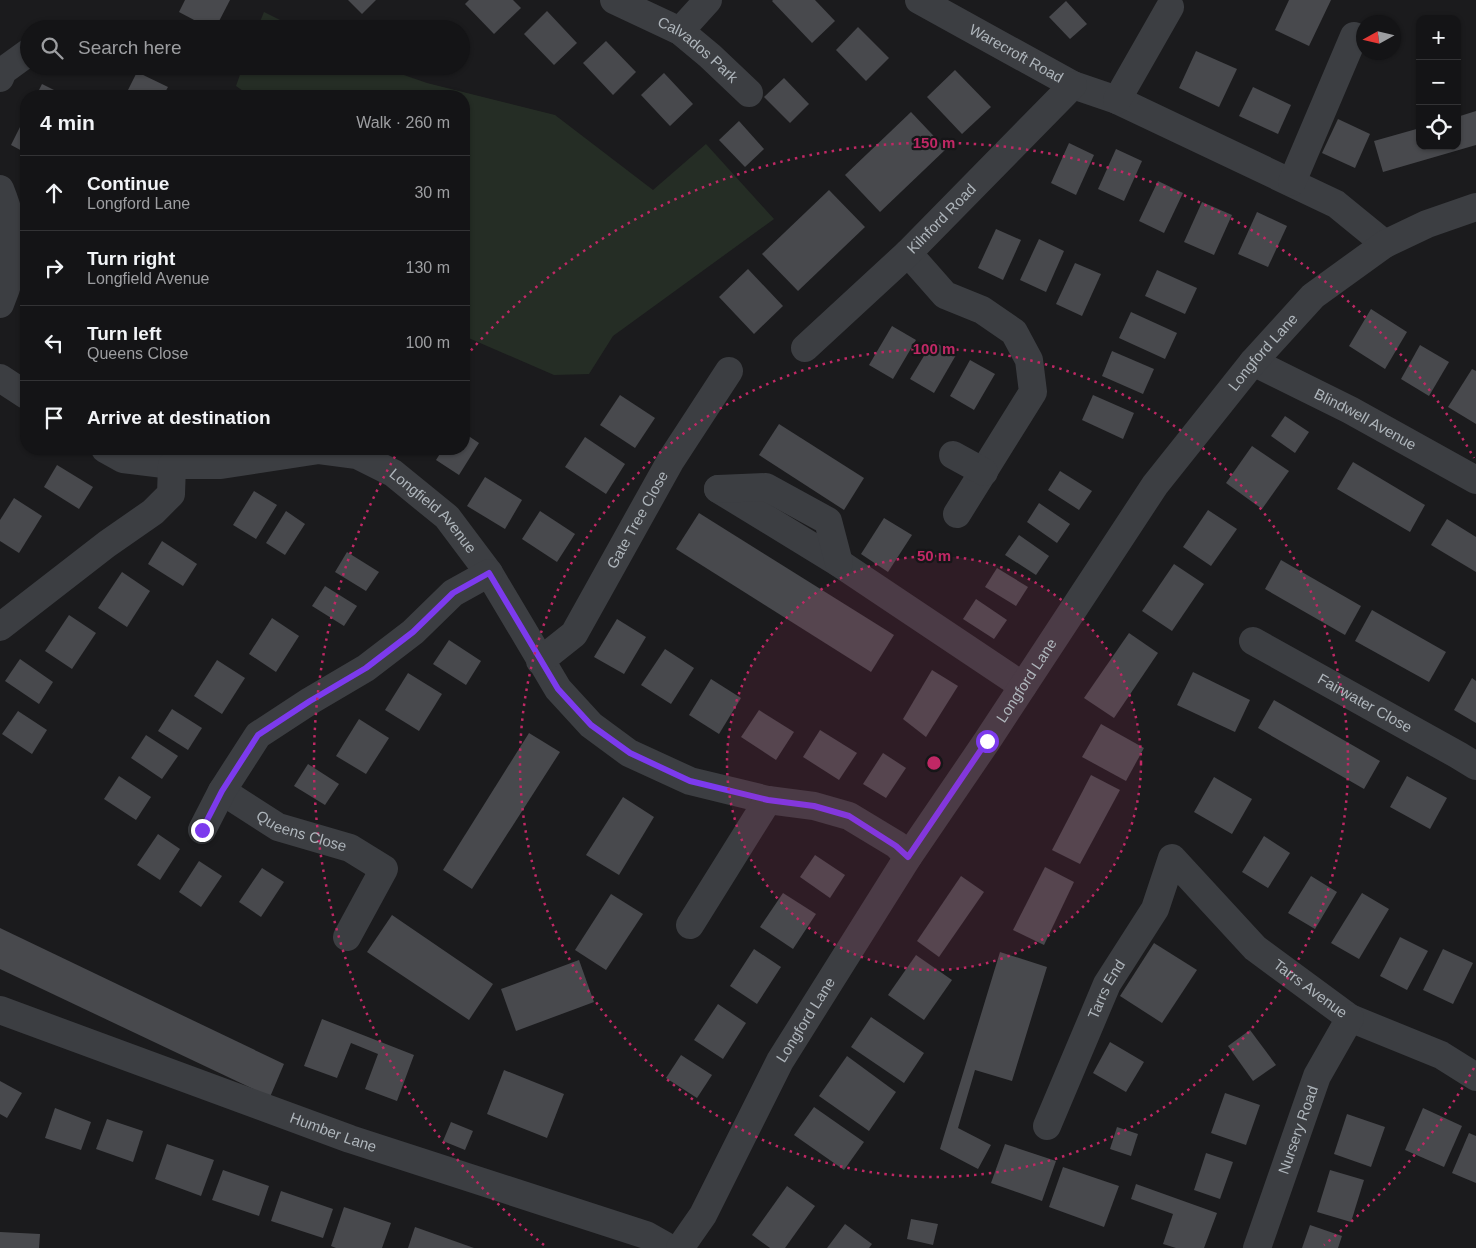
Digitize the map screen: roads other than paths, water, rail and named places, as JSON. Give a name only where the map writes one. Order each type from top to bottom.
[{"type":"street","name":"Calvados Park","points":[[614,0],[680,31],[710,56],[748,93]]},
{"type":"street","points":[[680,31],[708,0]]},
{"type":"street","name":"Warecroft Road","points":[[919,0],[1073,85],[1117,100],[1336,204],[1385,244]]},
{"type":"street","points":[[1117,100],[1170,7]]},
{"type":"street","points":[[1292,182],[1354,36]]},
{"type":"street","points":[[0,78],[3,71],[20,59]]},
{"type":"street","name":"Kilnford Road","points":[[805,348],[908,253],[1073,85]]},
{"type":"street","points":[[0,189],[14,234],[14,262],[0,304]]},
{"type":"street","name":"Longford Lane","points":[[680,1248],[703,1215],[780,1061],[908,857],[1155,485],[1253,362],[1313,296],[1385,244],[1427,224],[1476,207]]},
{"type":"street","points":[[908,253],[945,296],[982,310],[1014,332],[1029,360],[1033,392],[957,514]]},
{"type":"street","name":"Blindwell Avenue","points":[[1253,362],[1350,410],[1476,480]]},
{"type":"street","name":"Gate Tree Close","points":[[540,661],[574,634],[671,460],[729,371]]},
{"type":"street","points":[[0,378],[20,391]]},
{"type":"street","name":"Longfield Avenue","points":[[116,455],[124,459],[172,466],[221,465],[286,455]]},
{"type":"street","name":"Longfield Avenue","points":[[356,455],[394,473],[447,517],[489,573],[558,689],[591,725],[630,753],[690,781],[768,800],[814,806],[849,816],[896,846],[908,857]]},
{"type":"street","points":[[953,455],[984,472]]},
{"type":"street","points":[[0,627],[107,544],[153,512],[171,494],[172,466]]},
{"type":"street","points":[[839,563],[1023,686]]},
{"type":"street","points":[[202,830],[222,791],[258,735],[366,668],[413,632],[453,593],[489,573]]},
{"type":"street","name":"Fairwater Close","points":[[1253,641],[1476,766]]},
{"type":"street","name":"Queens Close","points":[[222,791],[278,827],[350,848],[384,869],[347,937]]},
{"type":"street","points":[[690,926],[768,800]]},
{"type":"street","name":"Tarrs Avenue","points":[[1172,858],[1255,948],[1350,1018],[1441,1055],[1476,1077]]},
{"type":"street","name":"Tarrs End","points":[[1048,1126],[1106,984],[1155,909],[1172,858]]},
{"type":"street","name":"Humber Lane","points":[[0,1010],[350,1139],[646,1235],[669,1248]]},
{"type":"street","name":"Nursery Road","points":[[1257,1248],[1317,1076],[1350,1018]]}]
